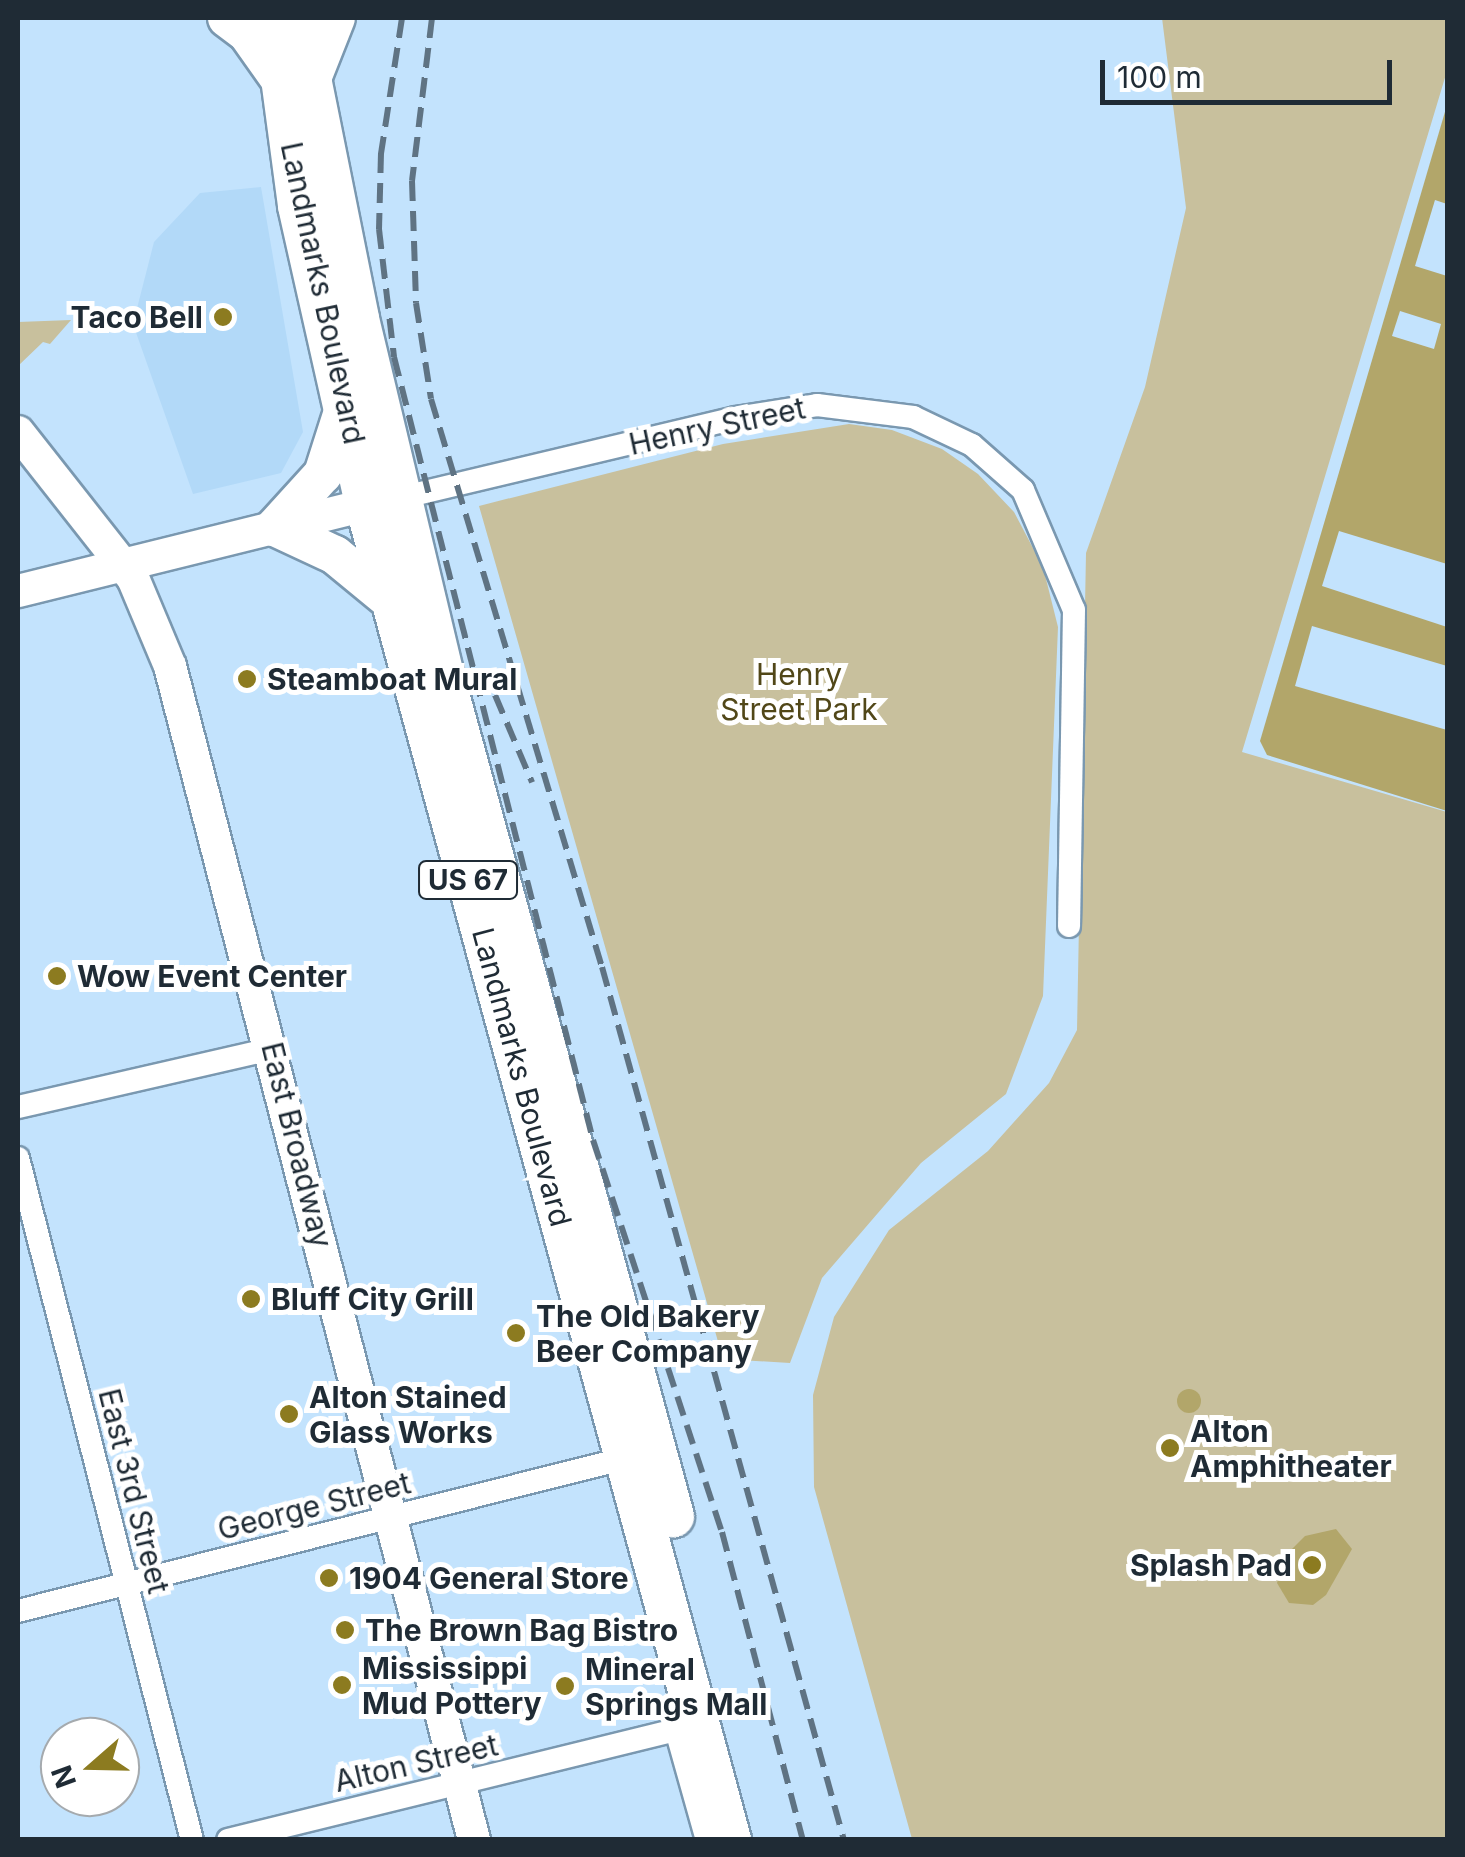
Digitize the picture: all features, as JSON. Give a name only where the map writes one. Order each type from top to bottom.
[{"type":"highway","name":"Landmarks Boulevard","points":[[274,18],[297,84],[383,501],[757,1840]]},
{"type":"highway","name":"Landmarks Boulevard","points":[[305,18],[297,84],[299,206],[346,402],[383,501],[391,601],[730,1840]]},
{"type":"main road","points":[[227,18],[297,84],[336,18]]},
{"type":"main road","points":[[346,402],[323,474],[275,527],[335,554],[391,601]]},
{"type":"street","name":"Henry Street","points":[[18,591],[735,418],[818,405],[912,418],[972,445],[1023,490],[1074,610],[1068,926]]},
{"type":"street","name":"East Broadway","points":[[18,432],[124,565],[153,615],[170,666],[474,1840]]},
{"type":"street","points":[[18,1106],[272,1049]]},
{"type":"street","name":"East 3rd Street","points":[[18,1158],[192,1840]]},
{"type":"street","name":"George Street","points":[[18,1612],[626,1458]]},
{"type":"street","name":"Alton Street","points":[[228,1840],[676,1730],[707,1840]]},
{"type":"shaded area","points":[[1447,105],[1447,811],[1267,755],[1260,741]]},
{"type":"shaded area","points":[[261,187],[303,432],[281,473],[193,494],[133,324],[154,242],[200,193]]},
{"type":"shaded area","points":[[1189,1389],[1198,1392],[1198,1410],[1189,1413],[1180,1410],[1177,1401],[1180,1392]]},
{"type":"shaded area","name":"Splash Pad","points":[[1336,1529],[1352,1549],[1326,1595],[1313,1605],[1289,1603],[1277,1583],[1285,1556],[1305,1536]]},
{"type":"green space","points":[[1162,18],[1447,18],[1447,71],[1242,752],[1447,812],[1447,1839],[912,1839],[814,1487],[813,1395],[834,1317],[889,1230],[988,1151],[1049,1083],[1077,1030],[1086,553],[1145,387],[1186,208]]},
{"type":"green space","points":[[71,320],[50,344],[43,342],[18,366],[18,322]]},
{"type":"green space","name":"Henry Street Park","points":[[849,424],[892,430],[942,449],[978,474],[1014,512],[1043,567],[1058,627],[1043,996],[1006,1094],[921,1163],[822,1278],[790,1363],[723,1359],[479,506],[723,444]]},
{"type":"pier","points":[[1435,200],[1447,204],[1447,276],[1415,266]]},
{"type":"pier","points":[[1400,311],[1441,324],[1434,349],[1392,336]]},
{"type":"pier","points":[[1339,531],[1447,564],[1447,627],[1322,586]]},
{"type":"pier","points":[[1312,626],[1447,666],[1447,730],[1295,686]]},
{"type":"railway","points":[[402,18],[381,153],[379,229],[394,357],[593,1140],[722,1532],[803,1840]]},
{"type":"railway","points":[[432,18],[412,181],[416,303],[431,399],[602,967],[844,1840]]},
{"type":"railway","points":[[495,695],[532,782]]},
{"type":"place","name":"Taco Bell","points":[[223,317]]},
{"type":"place","name":"Steamboat Mural","points":[[247,679]]},
{"type":"place","name":"Wow Event Center","points":[[57,976]]},
{"type":"place","name":"Bluff City Grill","points":[[251,1299]]},
{"type":"place","name":"The Old Bakery Beer Company","points":[[516,1333]]},
{"type":"place","name":"Alton Stained Glass Works","points":[[289,1414]]},
{"type":"place","name":"Alton Amphitheater","points":[[1170,1448]]},
{"type":"place","name":"Splash Pad","points":[[1312,1565]]},
{"type":"place","name":"1904 General Store","points":[[329,1578]]},
{"type":"place","name":"The Brown Bag Bistro","points":[[345,1630]]},
{"type":"place","name":"Mississippi Mud Pottery","points":[[342,1685]]},
{"type":"place","name":"Mineral Springs Mall","points":[[565,1686]]}]
